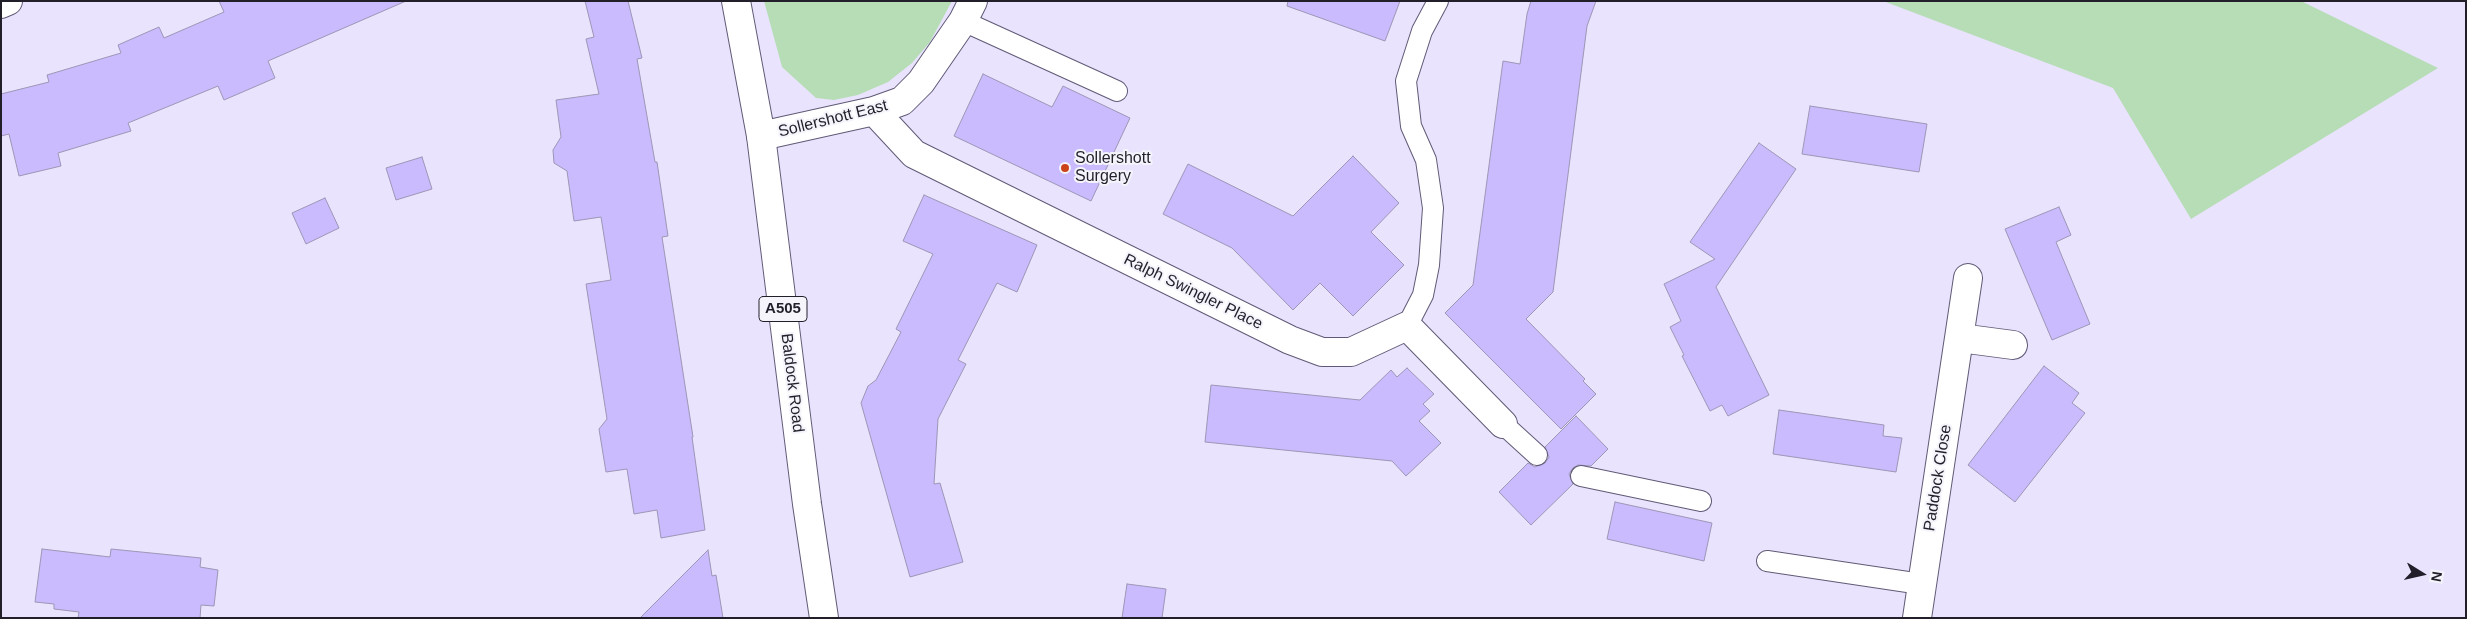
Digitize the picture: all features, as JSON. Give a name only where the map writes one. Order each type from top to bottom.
[{"type":"street","points":[[1,4],[8,1]]},
{"type":"street","name":"Baldock Road","points":[[736,1],[761,136],[807,504],[824,618]]},
{"type":"street","name":"Sollershott East","points":[[761,136],[874,111],[902,101],[915,88],[968,11]]},
{"type":"street","name":"Ralph Swingler Place","points":[[874,111],[914,154],[1290,340],[1322,352],[1351,352],[1407,326]]},
{"type":"street","name":"Paddock Close","points":[[1916,618],[1968,278]]},
{"type":"street","points":[[1407,326],[1503,424]]},
{"type":"street","points":[[1960,338],[2013,345]]},
{"type":"lane","points":[[1407,326],[1423,295],[1429,265],[1433,208],[1426,160],[1411,126],[1406,82],[1422,31],[1438,1]]},
{"type":"lane","points":[[968,11],[1117,90]]},
{"type":"lane","points":[[1503,424],[1537,455]]},
{"type":"lane","points":[[1581,476],[1701,502]]},
{"type":"lane","points":[[1766,561],[1921,584]]},
{"type":"green space","points":[[764,1],[952,1],[930,42],[912,63],[888,82],[858,95],[834,100],[816,98],[782,67]]},
{"type":"green space","points":[[1883,1],[2301,1],[2438,68],[2191,219],[2113,88]]},
{"type":"building","points":[[219,1],[406,1],[268,61],[275,78],[224,100],[218,86],[128,123],[131,131],[58,153],[61,166],[19,176],[9,134],[1,136],[1,94],[49,82],[47,75],[121,53],[118,45],[159,27],[164,38],[224,12]]},
{"type":"building","points":[[585,1],[628,1],[642,58],[637,59],[655,162],[657,162],[668,236],[662,237],[693,437],[705,530],[661,538],[657,510],[634,514],[627,469],[606,472],[599,429],[607,419],[586,284],[611,280],[601,217],[574,221],[567,171],[554,163],[553,150],[561,137],[556,100],[599,94],[586,39],[594,37]]},
{"type":"building","points":[[1288,1],[1400,1],[1385,41],[1287,6]]},
{"type":"building","points":[[1531,1],[1596,1],[1587,26],[1553,292],[1526,319],[1585,379],[1583,381],[1596,394],[1561,429],[1445,313],[1473,285],[1503,61],[1520,64],[1527,14]]},
{"type":"building","name":"Sollershott Surgery","points":[[983,74],[1052,107],[1063,86],[1130,118],[1091,201],[954,136]]},
{"type":"building","points":[[1810,106],[1927,124],[1919,172],[1802,154]]},
{"type":"building","points":[[1759,143],[1796,169],[1716,287],[1769,395],[1728,416],[1722,405],[1710,411],[1682,356],[1684,355],[1670,327],[1681,321],[1664,284],[1715,259],[1690,242]]},
{"type":"building","points":[[1353,156],[1399,203],[1371,232],[1404,265],[1353,316],[1320,283],[1293,310],[1232,248],[1163,214],[1188,164],[1293,216]]},
{"type":"building","points":[[422,157],[432,189],[396,200],[386,168]]},
{"type":"building","points":[[924,195],[1037,245],[1017,292],[997,283],[958,360],[966,364],[938,419],[934,484],[940,483],[963,562],[910,577],[861,403],[868,386],[876,380],[901,332],[896,329],[933,254],[903,241]]},
{"type":"building","points":[[325,198],[339,228],[306,244],[292,213]]},
{"type":"building","points":[[2059,207],[2071,235],[2056,242],[2090,324],[2052,340],[2005,229]]},
{"type":"building","points":[[2044,366],[2079,393],[2072,403],[2085,413],[2015,502],[1968,465]]},
{"type":"building","points":[[1407,368],[1434,394],[1423,404],[1430,411],[1419,421],[1441,443],[1406,476],[1392,461],[1205,442],[1211,385],[1360,400],[1391,370],[1397,377]]},
{"type":"building","points":[[1779,410],[1884,425],[1883,436],[1902,438],[1896,472],[1773,454]]},
{"type":"building","points":[[1576,416],[1608,449],[1591,466],[1578,465],[1573,468],[1569,474],[1573,484],[1531,525],[1499,492],[1528,463],[1535,467],[1545,463],[1549,457],[1545,447]]},
{"type":"building","points":[[1615,502],[1712,523],[1704,561],[1607,539]]},
{"type":"building","points":[[42,549],[110,557],[111,549],[201,558],[200,567],[218,570],[214,606],[201,605],[200,618],[78,618],[79,612],[54,609],[54,604],[35,602]]},
{"type":"building","points":[[708,550],[712,576],[716,575],[723,618],[640,618]]},
{"type":"building","points":[[1127,584],[1166,589],[1162,618],[1122,618]]},
{"type":"place","name":"Sollershott Surgery","points":[[1065,168]]}]
